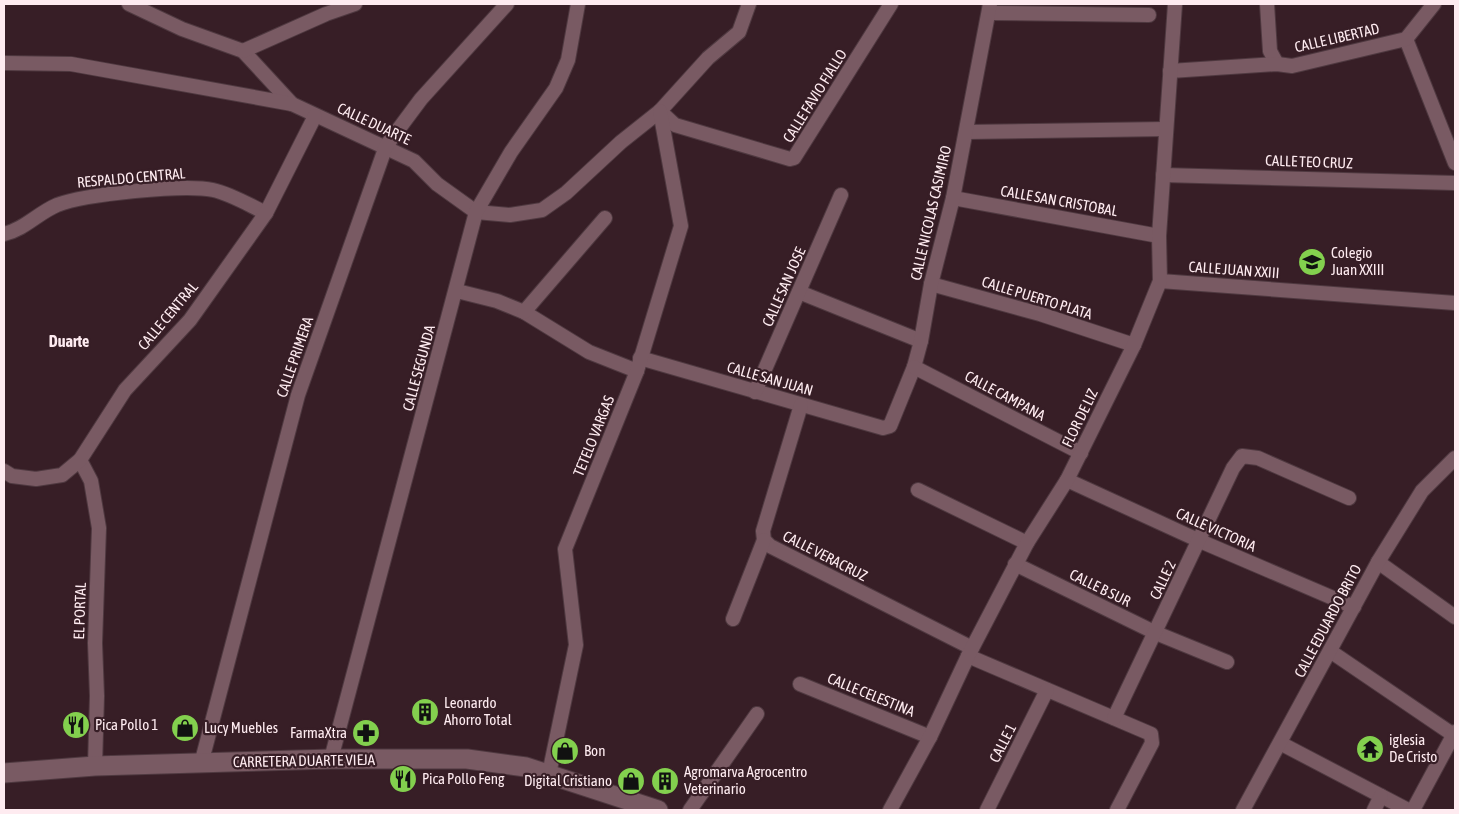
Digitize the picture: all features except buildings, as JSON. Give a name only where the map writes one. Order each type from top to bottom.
[{"type":"main road","name":"CARRETERA DUARTE VIEJA","points":[[4,773],[95,766],[331,759],[467,760],[526,767],[658,810]]},
{"type":"street","points":[[129,4],[182,29],[243,51],[292,104]]},
{"type":"street","points":[[243,51],[326,14],[355,4]]},
{"type":"street","name":"CALLE PRIMERA","points":[[201,764],[298,395],[386,146],[421,99],[507,4]]},
{"type":"street","name":"CALLE SEGUNDA","points":[[331,759],[457,291],[476,212],[511,152],[556,88],[568,60],[578,4]]},
{"type":"street","points":[[476,212],[510,214],[542,210],[566,192],[621,142],[660,111],[708,58],[739,32],[749,4]]},
{"type":"street","name":"CALLE FAVIO FIALLO","points":[[660,111],[675,125],[790,159],[794,158],[891,4]]},
{"type":"street","name":"FLOR DE LIZ","points":[[890,810],[930,737],[970,652],[1026,542],[1067,480],[1081,453],[1134,345],[1160,280],[1159,236],[1175,4]]},
{"type":"street","name":"CALLE LIBERTAD","points":[[1266,4],[1270,50],[1276,64],[1292,66],[1406,39]]},
{"type":"street","points":[[1434,4],[1406,39],[1455,163]]},
{"type":"street","points":[[989,8],[1043,8],[1149,15]]},
{"type":"street","name":"CALLE NICOLAS CASIMIRO","points":[[890,426],[914,367],[921,341],[932,284],[953,198],[989,8]]},
{"type":"street","name":"CALLE DUARTE","points":[[4,63],[71,64],[292,104],[315,116],[386,146],[414,161],[437,184],[476,212]]},
{"type":"street","points":[[1170,71],[1276,64]]},
{"type":"street","name":"TETELO VARGAS","points":[[549,774],[576,645],[565,549],[638,365],[681,226],[660,111]]},
{"type":"street","name":"CALLE CENTRAL","points":[[4,471],[12,476],[36,478],[62,475],[80,460],[125,390],[190,320],[266,213],[315,116]]},
{"type":"street","points":[[966,132],[1166,129]]},
{"type":"street","name":"CALLE TEO CRUZ","points":[[1163,175],[1455,183]]},
{"type":"street","name":"RESPALDO CENTRAL","points":[[4,234],[22,228],[55,206],[71,200],[186,188],[213,190],[266,213]]},
{"type":"street","name":"CALLE SAN JOSE","points":[[755,392],[841,195]]},
{"type":"street","name":"CALLE SAN CRISTOBAL","points":[[953,198],[1159,236]]},
{"type":"street","points":[[524,312],[605,218]]},
{"type":"street","name":"CALLE JUAN XXIII","points":[[1160,280],[1455,303]]},
{"type":"street","name":"CALLE PUERTO PLATA","points":[[932,284],[1040,314],[1134,345]]},
{"type":"street","name":"CALLE SAN JUAN","points":[[457,291],[497,301],[524,312],[589,352],[755,392],[883,428],[890,426]]},
{"type":"street","points":[[799,292],[921,341]]},
{"type":"street","name":"CALLE CAMPANA","points":[[914,367],[1081,453]]},
{"type":"street","name":"CALLE VERACRUZ","points":[[801,405],[763,531],[764,540],[770,546],[970,652],[1047,690],[1151,734],[1153,738],[1152,743],[1117,810]]},
{"type":"street","name":"CALLE 2","points":[[1114,718],[1234,468],[1242,456],[1258,458],[1349,498]]},
{"type":"street","name":"CALLE EDUARDO BRITO","points":[[1244,810],[1378,562],[1422,491],[1455,458]]},
{"type":"street","name":"EL PORTAL","points":[[80,460],[91,481],[99,528],[95,643],[97,696],[95,766]]},
{"type":"street","name":"CALLE VICTORIA","points":[[1067,480],[1200,541],[1354,607]]},
{"type":"street","points":[[918,490],[1026,542]]},
{"type":"street","points":[[733,619],[764,540]]},
{"type":"street","points":[[1378,562],[1455,616]]},
{"type":"street","name":"CALLE B SUR","points":[[1015,564],[1156,633],[1227,662]]},
{"type":"street","points":[[1330,651],[1455,735],[1413,810]]},
{"type":"street","name":"CALLE CELESTINA","points":[[800,684],[930,737]]},
{"type":"street","name":"CALLE 1","points":[[987,810],[1047,690]]},
{"type":"street","points":[[690,810],[757,714]]},
{"type":"street","points":[[1280,743],[1408,810]]},
{"type":"street","points":[[1374,810],[1381,796]]},
{"type":"place","name":"Colegio Juan XXIII","points":[[1312,262]]},
{"type":"place","name":"Leonardo Ahorro Total","points":[[425,712]]},
{"type":"place","name":"Pica Pollo 1","points":[[76,725]]},
{"type":"place","name":"Lucy Muebles","points":[[185,728]]},
{"type":"place","name":"FarmaXtra","points":[[366,733]]},
{"type":"place","name":"iglesia De Cristo","points":[[1370,749]]},
{"type":"place","name":"Bon","points":[[565,751]]},
{"type":"place","name":"Pica Pollo Feng","points":[[403,779]]},
{"type":"place","name":"Digital Cristiano","points":[[631,781]]},
{"type":"place","name":"Agromarva Agrocentro Veterinario","points":[[665,781]]},
{"type":"district","name":"Duarte","points":[[69,341]]}]
